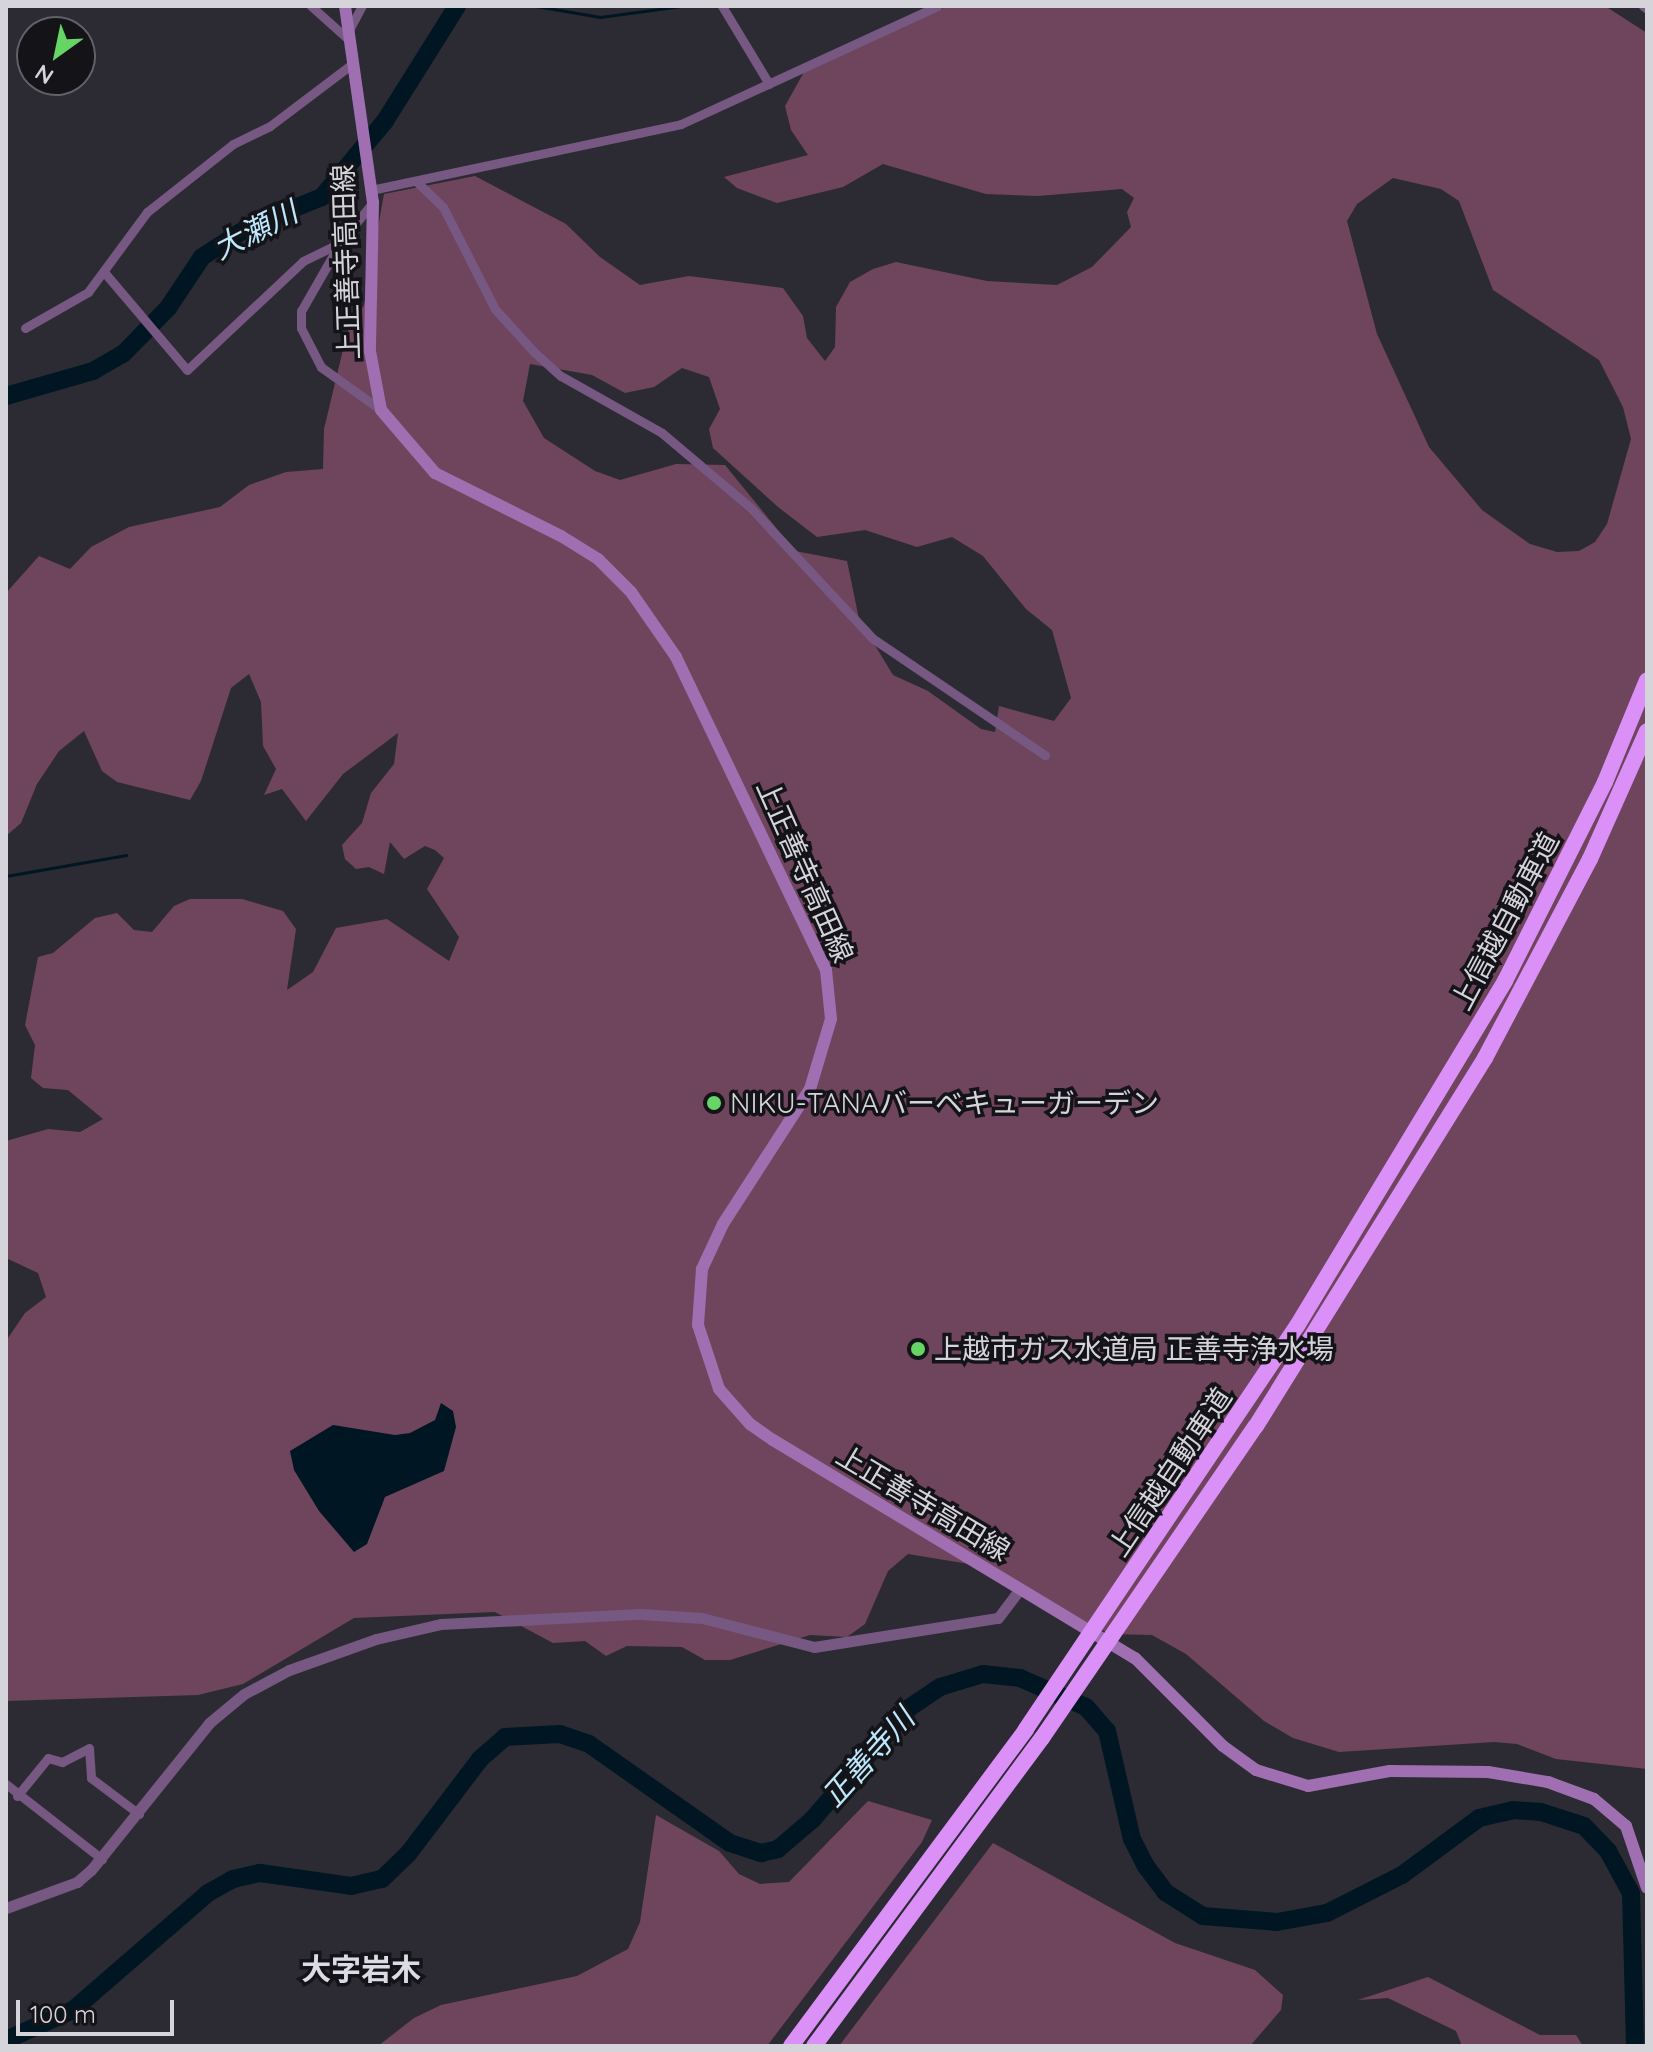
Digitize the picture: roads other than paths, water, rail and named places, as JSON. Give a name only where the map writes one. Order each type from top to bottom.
[{"type":"highway","name":"上信越自動車道","points":[[791,2046],[906,1894],[1176,1511],[1297,1326],[1485,1017],[1574,847],[1647,680]]},
{"type":"highway","name":"上信越自動車道","points":[[814,2046],[920,1906],[1193,1521],[1485,1058],[1590,859],[1647,731]]},
{"type":"main road","name":"上正善寺高田線","points":[[345,6],[372,196],[370,351],[381,410],[435,473],[561,536],[598,559],[631,592],[676,657],[826,970],[831,1019],[810,1089],[723,1224],[702,1269],[698,1325],[719,1389],[750,1424],[773,1440],[1135,1658],[1223,1746],[1256,1770],[1308,1786],[1390,1771],[1488,1772],[1548,1782],[1594,1799],[1626,1826],[1647,1888]]},
{"type":"street","points":[[311,6],[348,36],[362,6]]},
{"type":"street","points":[[722,6],[769,84]]},
{"type":"street","points":[[381,410],[321,367],[301,328],[301,311],[340,243],[372,196],[417,182],[681,124],[937,6]]},
{"type":"street","points":[[25,328],[88,292],[129,231],[147,212],[233,144],[270,126],[352,64]]},
{"type":"street","points":[[417,182],[443,207],[495,309],[543,360],[561,376],[662,433],[750,507],[872,638],[1045,755]]},
{"type":"street","points":[[104,272],[187,370],[303,261],[340,243]]},
{"type":"street","points":[[6,1908],[77,1882],[102,1859],[209,1723],[244,1694],[289,1670],[376,1639],[441,1624],[641,1614],[702,1618],[814,1647],[998,1618],[1019,1590]]},
{"type":"street","points":[[17,1796],[48,1758],[62,1762],[89,1748],[91,1778],[139,1814]]},
{"type":"street","points":[[6,1784],[17,1796],[102,1859]]},
{"type":"water","points":[[441,1403],[453,1411],[456,1427],[444,1471],[385,1497],[367,1544],[354,1552],[319,1511],[294,1470],[290,1451],[333,1425],[395,1435],[410,1433],[435,1420]]},
{"type":"waterway","name":"大瀬川","points":[[6,396],[93,371],[123,354],[168,308],[202,257],[250,226],[322,197],[385,121],[457,6]]},
{"type":"waterway","name":"大瀬川","points":[[456,12],[464,6]]},
{"type":"waterway","points":[[536,6],[600,17],[681,6]]},
{"type":"waterway","points":[[6,876],[126,855]]},
{"type":"waterway","name":"正善寺川","points":[[6,2040],[73,2010],[208,1893],[233,1879],[260,1873],[351,1886],[382,1879],[408,1854],[480,1759],[505,1737],[560,1734],[589,1744],[730,1843],[761,1853],[778,1849],[812,1820],[909,1708],[940,1687],[983,1674],[1020,1678],[1086,1707],[1107,1731],[1132,1839],[1145,1865],[1165,1892],[1203,1916],[1277,1922],[1327,1913],[1402,1875],[1479,1818],[1513,1810],[1541,1812],[1584,1826],[1608,1851],[1631,1893],[1635,2046]]},
{"type":"place","name":"NIKU-TANAバーベキューガーデン","points":[[714,1103]]},
{"type":"place","name":"上越市ガス水道局 正善寺浄水場","points":[[918,1349]]},
{"type":"district","name":"大字岩木","points":[[361,1969]]}]
